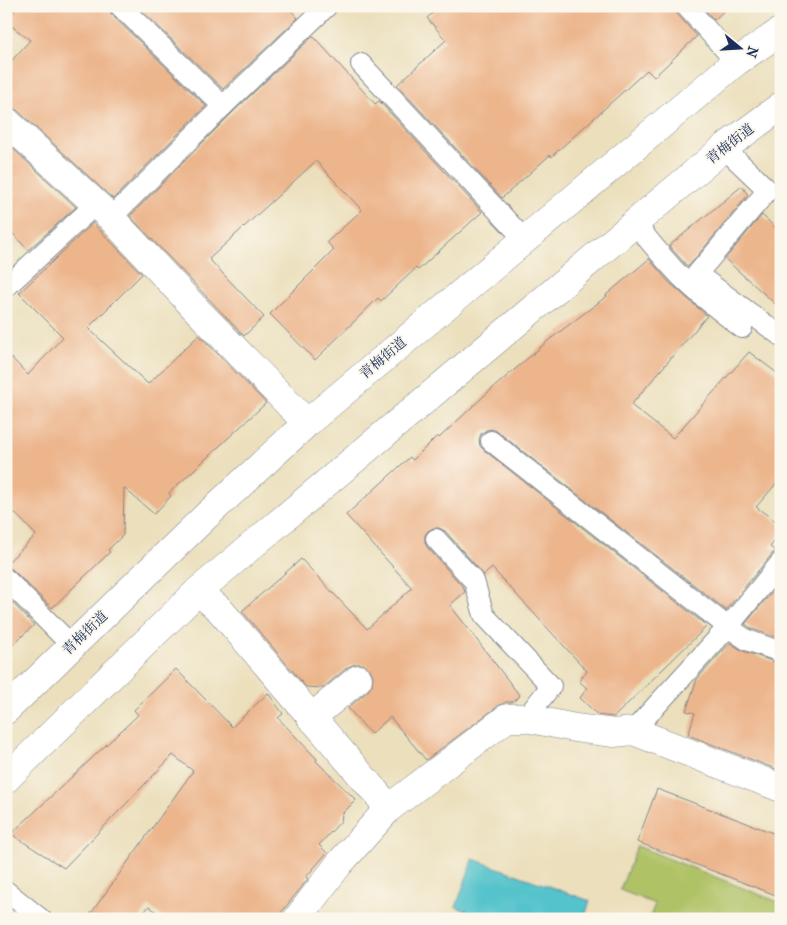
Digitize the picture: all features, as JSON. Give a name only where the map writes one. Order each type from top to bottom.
[{"type":"main road","name":"青梅街道","points":[[6,710],[204,518],[306,423],[736,62],[781,31]]},
{"type":"main road","name":"青梅街道","points":[[6,779],[198,590],[724,148],[781,106]]},
{"type":"main road","points":[[6,121],[103,211],[306,423]]},
{"type":"main road","points":[[198,590],[220,610],[389,808]]},
{"type":"main road","points":[[311,718],[358,679]]},
{"type":"main road","points":[[297,919],[339,864],[389,808],[507,718],[526,718],[575,728],[614,733],[633,731],[781,788]]},
{"type":"lane","points":[[120,6],[223,106]]},
{"type":"lane","points":[[6,287],[103,211],[223,106],[327,6]]},
{"type":"lane","points":[[686,6],[736,62]]},
{"type":"lane","points":[[361,64],[524,239]]},
{"type":"lane","points":[[724,148],[768,190],[697,274],[781,336]]},
{"type":"lane","points":[[635,223],[680,276],[701,296],[742,328]]},
{"type":"lane","points":[[491,441],[728,627],[747,640],[781,652]]},
{"type":"lane","points":[[436,539],[474,581],[484,615],[551,686],[526,718]]},
{"type":"lane","points":[[633,731],[728,627],[781,562]]},
{"type":"lane","points":[[6,580],[72,646]]},
{"type":"lane","points":[[6,891],[41,919]]},
{"type":"green space","points":[[637,846],[781,903],[781,919],[649,919],[655,904],[620,890]]},
{"type":"water","points":[[473,859],[590,901],[584,919],[489,919],[456,907]]},
{"type":"building","points":[[19,6],[108,6],[112,15],[206,106],[113,199],[17,110],[6,106],[6,67],[30,40],[6,22],[6,19]]},
{"type":"building","points":[[137,6],[287,6],[298,18],[223,89]]},
{"type":"building","points":[[441,6],[674,6],[677,14],[697,36],[654,77],[647,70],[551,157],[550,155],[502,198],[397,85],[446,40],[427,18]]},
{"type":"building","points":[[702,6],[729,6],[714,20]]},
{"type":"building","points":[[313,36],[375,104],[379,101],[482,212],[418,270],[416,268],[381,301],[378,298],[315,360],[270,314],[334,250],[327,242],[362,210],[316,161],[209,259],[264,317],[244,336],[130,216],[231,114]]},
{"type":"building","points":[[6,142],[76,207],[28,250],[6,226]]},
{"type":"building","points":[[742,186],[748,195],[688,267],[669,246]]},
{"type":"building","points":[[762,215],[781,233],[781,309],[725,259]]},
{"type":"building","points":[[93,223],[142,274],[88,328],[148,384],[199,335],[266,403],[169,493],[171,496],[154,514],[124,488],[123,535],[108,550],[110,552],[52,608],[14,571],[6,567],[6,564],[36,535],[6,504],[6,352],[28,375],[63,337],[19,293]]},
{"type":"building","points":[[649,259],[668,281],[707,316],[631,405],[673,438],[749,352],[781,376],[781,478],[756,507],[781,525],[781,533],[770,547],[776,551],[726,610],[498,432],[492,429],[486,430],[481,434],[479,440],[480,446],[484,450],[707,626],[614,717],[598,715],[580,698],[587,688],[579,681],[587,671],[492,568],[484,575],[445,531],[433,528],[425,535],[427,547],[463,587],[465,592],[450,605],[520,696],[512,702],[506,702],[498,706],[426,760],[390,717],[371,734],[348,708],[368,691],[372,685],[373,676],[370,669],[363,664],[355,664],[348,667],[323,688],[306,687],[242,611],[301,559],[367,629],[412,588],[346,515],[410,457],[413,460],[437,436],[439,438],[485,395],[549,340],[607,296]]},
{"type":"building","points":[[778,585],[781,586],[781,639],[752,629],[745,624]]},
{"type":"building","points":[[6,596],[34,625],[6,651]]},
{"type":"building","points":[[730,643],[743,651],[781,664],[781,771],[688,735],[695,713],[686,711],[697,679]]},
{"type":"building","points":[[176,669],[232,727],[268,693],[283,714],[278,718],[317,759],[316,761],[356,800],[342,814],[341,821],[319,845],[327,853],[306,877],[308,879],[276,919],[165,919],[149,906],[139,919],[87,919],[193,771],[173,755],[64,868],[11,834],[138,715],[134,710]]},
{"type":"building","points":[[657,789],[781,836],[781,897],[637,842]]}]
